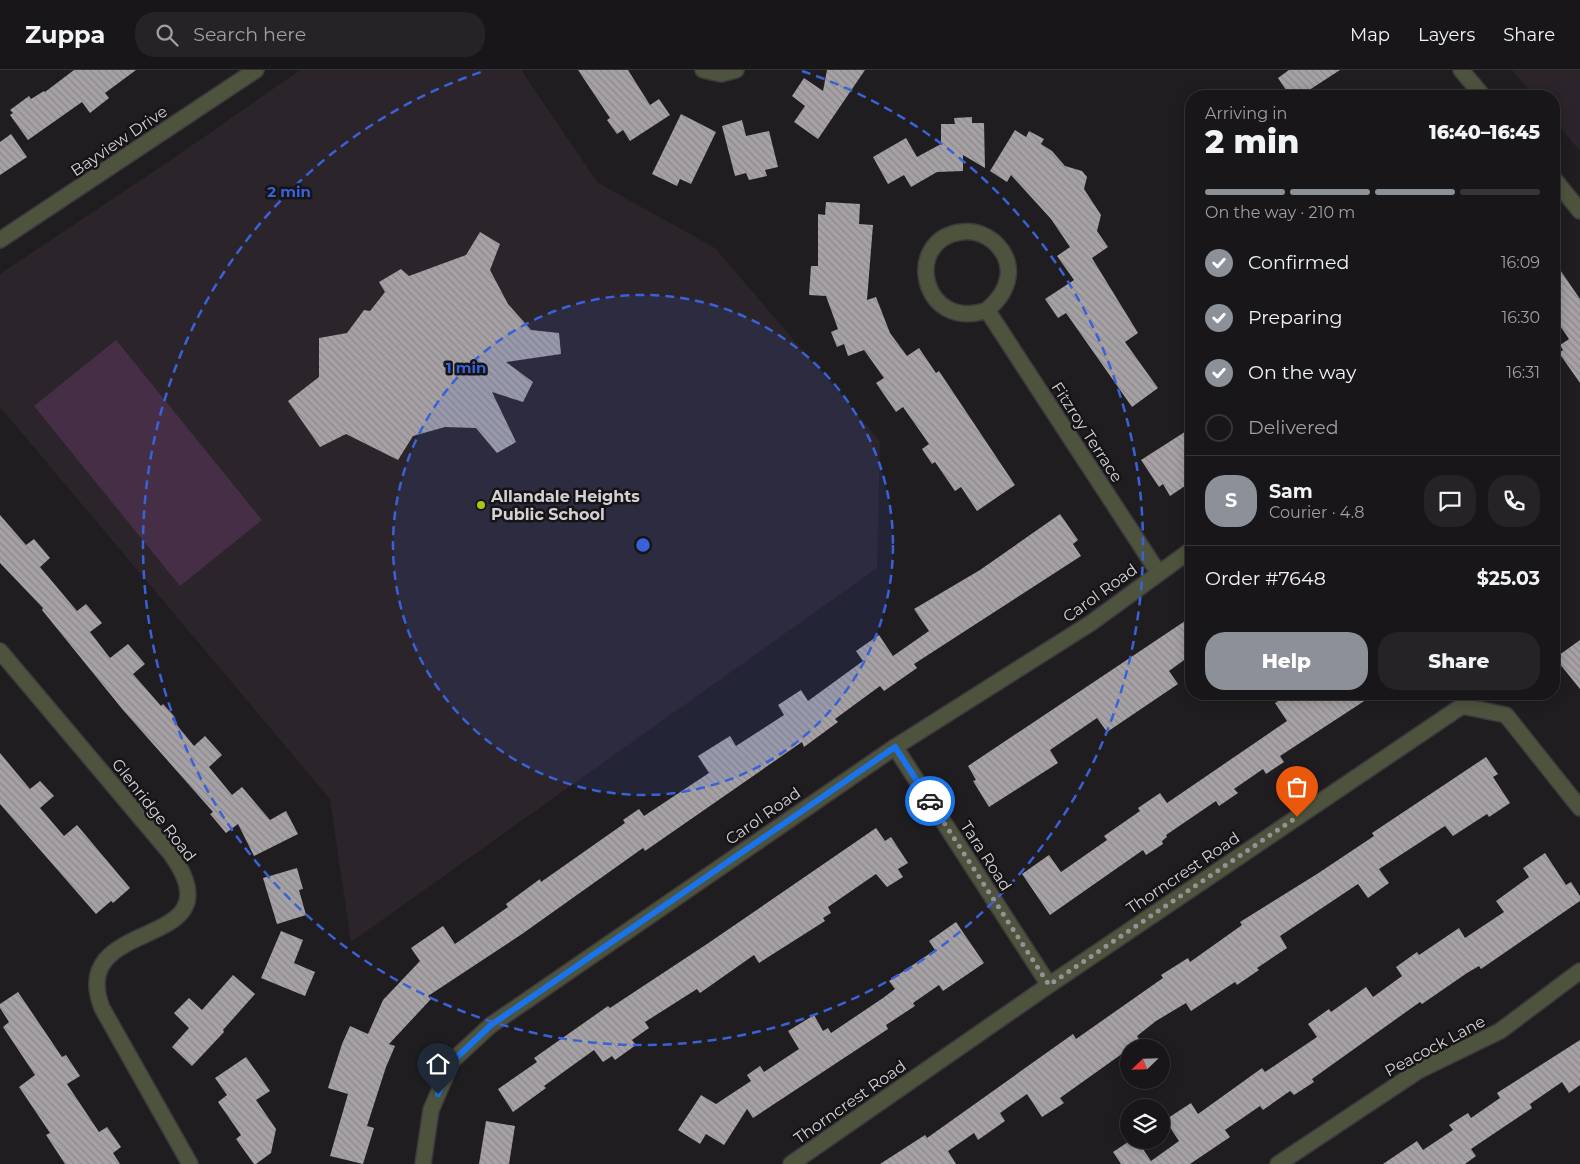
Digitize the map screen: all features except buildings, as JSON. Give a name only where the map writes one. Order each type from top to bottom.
[{"type":"street","name":"Bayview Drive","points":[[0,240],[256,70]]},
{"type":"street","points":[[704,70],[721,74],[736,70]]},
{"type":"street","points":[[1461,70],[1478,90]]},
{"type":"street","points":[[1560,197],[1580,211]]},
{"type":"street","points":[[969,231],[986,235],[1001,248],[1008,264],[1007,283],[999,299],[987,310],[974,314],[956,314],[939,304],[929,290],[925,272],[928,256],[941,240],[952,233],[969,231]]},
{"type":"street","name":"Fitzroy Terrace","points":[[987,310],[1158,572]]},
{"type":"street","name":"Carol Road","points":[[423,1164],[431,1110],[452,1062],[491,1025],[895,747],[1091,623],[1185,554]]},
{"type":"street","name":"Glenridge Road","points":[[0,651],[182,868],[188,886],[187,902],[178,917],[165,927],[120,947],[104,960],[96,984],[102,1008],[190,1164]]},
{"type":"street","name":"Thorncrest Road","points":[[791,1164],[1049,985],[1462,706],[1506,715],[1580,808]]},
{"type":"street","name":"Tara Road","points":[[895,747],[1049,985]]},
{"type":"street","name":"Peacock Lane","points":[[1278,1164],[1418,1071],[1500,1031],[1580,972]]},
{"type":"shaded area","name":"Allandale Heights Public School","points":[[300,70],[521,70],[598,183],[715,248],[880,441],[877,568],[351,942],[330,799],[0,407],[0,274],[174,158]]},
{"type":"shaded area","points":[[1512,70],[1580,70],[1580,151],[1560,127],[1560,90],[1529,90]]},
{"type":"shaded area","points":[[116,340],[262,520],[180,586],[34,406]]},
{"type":"way so far","points":[[930,801],[1049,985],[1297,817]]},
{"type":"place","name":"Allandale Heights Public School","points":[[481,505]]},
{"type":"route","points":[[438,1094],[452,1062],[491,1025],[895,747],[930,801]]}]
